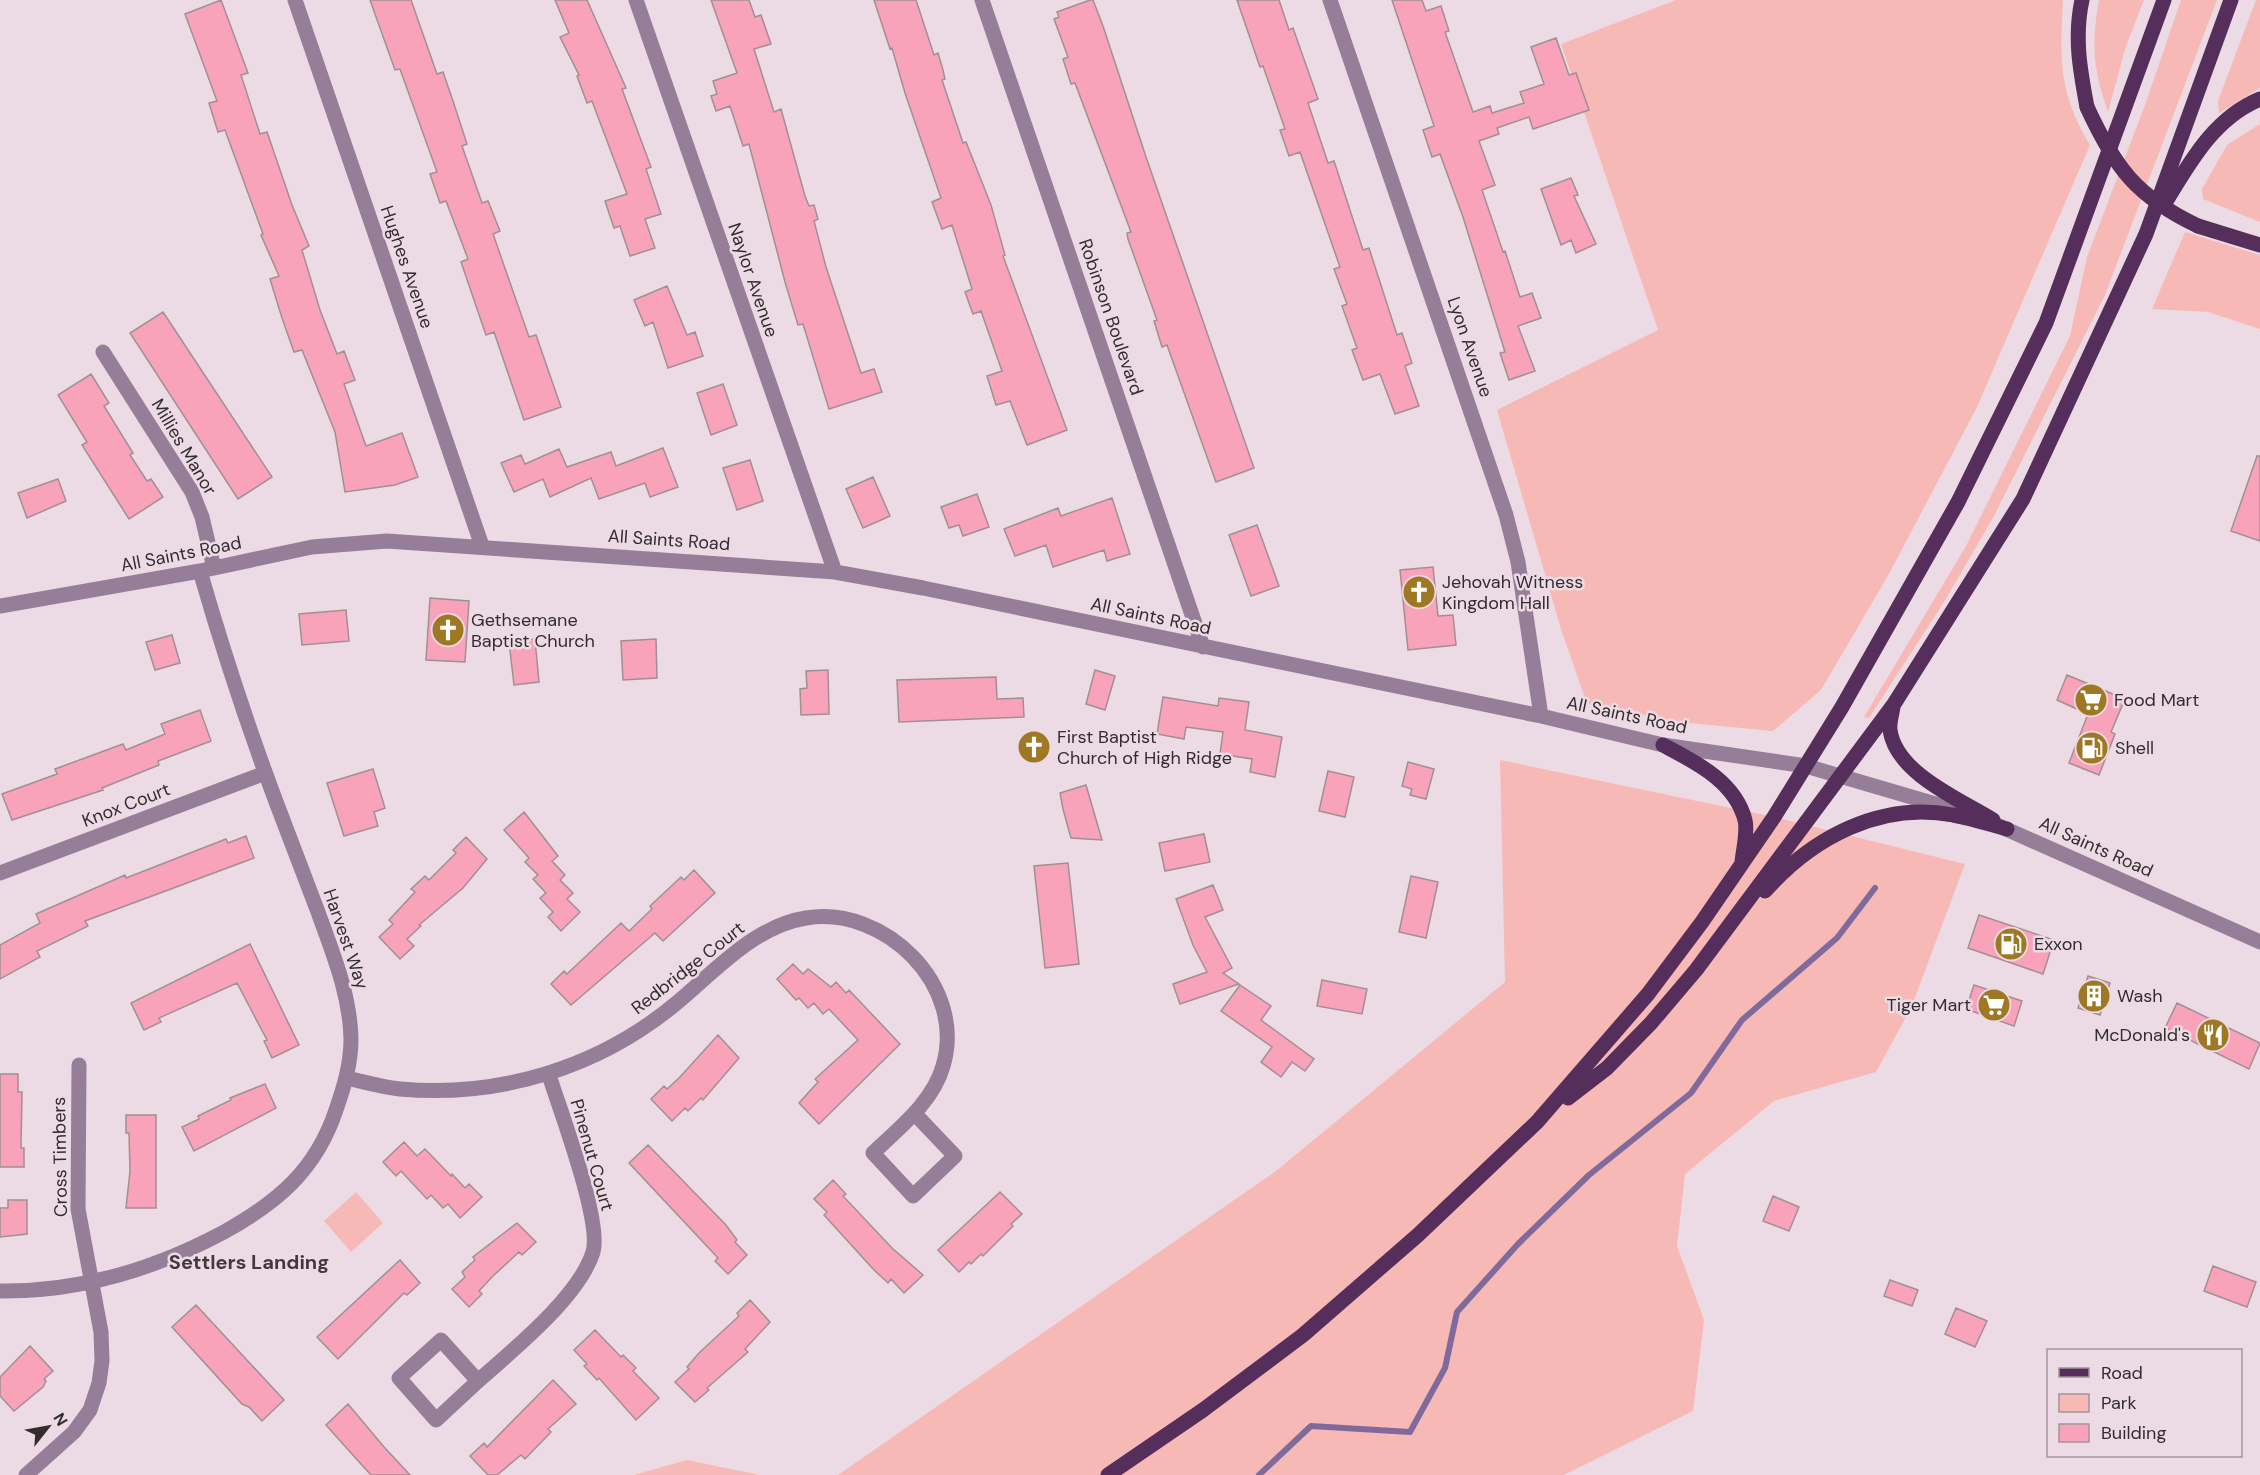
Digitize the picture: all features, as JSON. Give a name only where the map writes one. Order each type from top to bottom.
[{"type":"main road","points":[[2082,0],[2076,25],[2079,63],[2087,107],[2108,149],[2141,192],[2169,212],[2198,226],[2260,245]]},
{"type":"main road","points":[[1538,1122],[1648,994],[1742,865],[1842,707],[1958,502],[2046,323],[2164,0]]},
{"type":"main road","points":[[1696,970],[1894,704],[2023,499],[2146,234],[2231,0]]},
{"type":"main road","points":[[2146,234],[2188,165],[2214,130],[2243,106],[2260,99]]},
{"type":"main road","points":[[1894,704],[1890,728],[1894,746],[1905,762],[1919,774],[2007,829]]},
{"type":"main road","points":[[1663,745],[1702,766],[1732,791],[1745,821],[1742,865]]},
{"type":"main road","points":[[1108,1475],[1203,1410],[1303,1335],[1383,1267],[1538,1122],[1607,1068],[1651,1023],[1779,875],[1829,837],[1856,824],[1888,815],[1922,812],[1952,815],[2007,829]]},
{"type":"street","name":"Hughes Avenue","points":[[295,0],[482,546]]},
{"type":"street","name":"Naylor Avenue","points":[[636,0],[835,572]]},
{"type":"street","name":"Robinson Boulevard","points":[[982,0],[1203,646]]},
{"type":"street","name":"Lyon Avenue","points":[[1330,0],[1506,515],[1518,562],[1541,716]]},
{"type":"street","name":"Millies Manor","points":[[104,352],[192,492],[202,517],[207,570]]},
{"type":"street","name":"All Saints Road","points":[[0,606],[207,570],[312,547],[387,541],[835,572],[1541,716],[1663,745],[1806,766],[1924,799],[2007,829],[2260,942]]},
{"type":"street","name":"Harvest Way","points":[[0,1291],[91,1283],[141,1269],[200,1244],[276,1200],[298,1178],[316,1154],[330,1128],[347,1078],[351,1041],[349,1012],[341,974],[266,773],[223,649],[207,570]]},
{"type":"street","name":"Knox Court","points":[[0,873],[266,773]]},
{"type":"street","name":"Redbridge Court","points":[[347,1078],[398,1089],[441,1090],[489,1087],[549,1075],[587,1061],[630,1036],[673,1006],[741,948],[771,929],[806,918],[836,917],[868,926],[895,940],[922,965],[938,996],[945,1019],[944,1065],[938,1081],[915,1114],[873,1153],[913,1196],[955,1156],[915,1114]]},
{"type":"street","name":"Cross Timbers","points":[[26,1475],[74,1432],[90,1410],[102,1361],[101,1341],[78,1209],[79,1065]]},
{"type":"street","name":"Pinenut Court","points":[[478,1381],[441,1340],[399,1378],[436,1420],[540,1325],[584,1271],[594,1250],[592,1218],[549,1075]]},
{"type":"green space","points":[[1676,0],[2063,0],[2061,40],[2063,75],[2072,108],[2090,145],[1977,407],[1889,574],[1821,690],[1773,731],[1679,722],[1587,704],[1561,629],[1497,410],[1658,330],[1561,44]]},
{"type":"green space","points":[[2099,0],[2144,0],[2126,46],[2108,112],[2099,82],[2095,57],[2094,44]]},
{"type":"green space","points":[[2181,0],[2217,0],[2105,295],[1993,518],[1944,602],[1869,718],[1864,717],[1966,546],[2070,336],[2087,257],[2145,105]]},
{"type":"green space","points":[[2256,0],[2260,0],[2260,88],[2219,113],[2218,101]]},
{"type":"green space","points":[[2260,124],[2260,222],[2203,199],[2202,189],[2227,145]]},
{"type":"green space","points":[[2185,232],[2260,255],[2260,329],[2208,312],[2152,309]]},
{"type":"green space","points":[[1500,760],[1774,817],[1965,864],[1911,1008],[1876,1072],[1774,1101],[1685,1174],[1677,1246],[1704,1320],[1693,1411],[1564,1475],[838,1475],[1276,1171],[1505,982]]},
{"type":"green space","points":[[356,1192],[383,1223],[351,1252],[324,1221]]},
{"type":"green space","points":[[687,1460],[760,1475],[634,1475]]},
{"type":"building","points":[[221,0],[248,73],[241,75],[260,134],[267,132],[309,246],[302,250],[320,310],[337,354],[344,351],[355,380],[344,384],[366,446],[402,433],[418,477],[395,485],[345,492],[335,432],[302,350],[294,352],[270,279],[279,276],[261,235],[263,234],[225,130],[218,132],[209,103],[217,101],[185,14]]},
{"type":"building","points":[[370,0],[411,0],[437,74],[443,72],[467,144],[462,146],[482,203],[488,201],[500,231],[493,234],[529,337],[536,335],[561,407],[524,420],[494,332],[486,335],[461,262],[468,259],[446,201],[440,203],[430,174],[437,172],[400,69],[395,70]]},
{"type":"building","points":[[555,0],[587,0],[626,88],[622,89],[651,167],[646,169],[661,214],[645,219],[655,248],[630,256],[620,226],[614,228],[605,201],[627,194],[592,101],[587,103],[577,76],[579,75],[560,37],[569,33]]},
{"type":"building","points":[[711,0],[749,0],[755,17],[761,15],[771,44],[754,49],[774,112],[781,109],[805,196],[809,206],[814,205],[818,219],[814,221],[826,267],[861,373],[874,369],[882,392],[829,409],[803,324],[798,325],[785,282],[749,144],[743,146],[730,106],[716,111],[711,96],[717,94],[713,81],[737,73]]},
{"type":"building","points":[[874,0],[916,0],[934,55],[938,53],[945,79],[942,80],[963,143],[966,142],[991,205],[1005,255],[1003,256],[1067,430],[1027,445],[1010,401],[996,405],[987,376],[1002,371],[981,311],[973,314],[965,292],[972,289],[952,225],[942,229],[932,202],[941,198]]},
{"type":"building","points":[[1093,0],[1103,26],[1254,468],[1216,482],[1167,345],[1162,347],[1154,321],[1157,320],[1128,239],[1127,233],[1131,232],[1075,83],[1071,84],[1063,59],[1068,57],[1054,19],[1059,17],[1057,12]]},
{"type":"building","points":[[1237,0],[1279,0],[1289,30],[1293,28],[1318,99],[1308,103],[1328,163],[1334,161],[1363,250],[1369,248],[1397,335],[1402,333],[1412,363],[1405,366],[1419,406],[1395,414],[1380,374],[1363,380],[1352,350],[1357,348],[1342,306],[1347,304],[1334,269],[1340,267],[1300,152],[1289,156],[1280,130],[1285,129],[1263,66],[1260,67]]},
{"type":"building","points":[[1392,0],[1422,0],[1426,11],[1441,6],[1449,31],[1445,32],[1473,112],[1490,106],[1492,113],[1524,103],[1520,92],[1544,84],[1531,47],[1556,38],[1569,75],[1576,73],[1589,110],[1533,129],[1529,117],[1497,128],[1499,134],[1479,141],[1495,185],[1482,190],[1503,252],[1505,251],[1520,297],[1532,293],[1541,318],[1518,326],[1535,371],[1509,380],[1500,353],[1505,352],[1463,217],[1440,154],[1432,157],[1423,130],[1434,126]]},
{"type":"building","points":[[1571,178],[1578,195],[1574,196],[1596,244],[1576,253],[1571,240],[1561,245],[1541,189]]},
{"type":"building","points":[[667,286],[687,335],[695,332],[703,356],[668,368],[653,322],[645,326],[634,300]]},
{"type":"building","points":[[163,312],[272,477],[238,499],[130,333]]},
{"type":"building","points":[[91,374],[109,403],[104,406],[133,453],[130,455],[147,481],[151,479],[163,497],[129,519],[82,445],[87,442],[58,395]]},
{"type":"building","points":[[723,384],[737,425],[711,435],[697,393]]},
{"type":"building","points":[[663,448],[678,487],[650,497],[645,483],[599,499],[591,478],[550,497],[543,479],[514,492],[501,463],[521,455],[525,464],[559,449],[567,467],[611,452],[616,466]]},
{"type":"building","points":[[2257,456],[2260,456],[2260,541],[2231,531]]},
{"type":"building","points":[[750,460],[763,501],[737,510],[723,468]]},
{"type":"building","points":[[873,477],[890,516],[863,528],[846,489]]},
{"type":"building","points":[[58,479],[66,501],[27,518],[18,493]]},
{"type":"building","points":[[977,494],[989,527],[963,536],[959,525],[949,528],[941,507]]},
{"type":"building","points":[[1112,498],[1130,554],[1107,561],[1104,550],[1053,567],[1046,545],[1015,556],[1004,529],[1058,508],[1061,516]]},
{"type":"building","points":[[1257,525],[1279,586],[1251,596],[1229,535]]},
{"type":"building","name":"Jehovah Witness Kingdom Hall","points":[[1433,567],[1438,616],[1453,615],[1456,645],[1408,650],[1400,570]]},
{"type":"building","name":"Gethsemane Baptist Church","points":[[430,598],[469,601],[465,662],[426,660]]},
{"type":"building","points":[[346,610],[349,641],[302,645],[299,614]]},
{"type":"building","points":[[172,635],[180,663],[155,670],[146,642]]},
{"type":"building","points":[[535,639],[539,682],[514,685],[509,642]]},
{"type":"building","points":[[656,639],[657,678],[623,680],[621,641]]},
{"type":"building","points":[[828,670],[829,714],[801,715],[800,689],[807,688],[806,671]]},
{"type":"building","points":[[1095,670],[1115,676],[1105,710],[1086,704]]},
{"type":"building","points":[[2067,675],[2125,699],[2111,732],[2115,734],[2099,775],[2069,763],[2088,714],[2057,700]]},
{"type":"building","points":[[996,677],[997,699],[1023,698],[1024,717],[899,722],[897,680]]},
{"type":"building","points":[[1163,697],[1218,706],[1219,698],[1249,702],[1245,730],[1282,737],[1275,777],[1250,772],[1252,759],[1220,754],[1223,732],[1186,727],[1184,739],[1157,734]]},
{"type":"building","points":[[200,710],[211,741],[158,761],[159,765],[102,788],[103,790],[12,820],[2,794],[57,774],[55,769],[123,744],[126,750],[165,734],[161,724]]},
{"type":"building","points":[[1408,762],[1434,769],[1426,799],[1410,795],[1412,789],[1402,786]]},
{"type":"building","points":[[373,769],[385,808],[374,812],[378,826],[344,836],[327,783]]},
{"type":"building","points":[[1328,771],[1354,777],[1345,817],[1319,811]]},
{"type":"building","points":[[1086,785],[1102,840],[1071,838],[1060,793]]},
{"type":"building","points":[[524,812],[558,856],[552,861],[565,875],[560,880],[573,893],[567,899],[580,912],[561,931],[548,917],[553,912],[540,898],[546,893],[533,879],[538,875],[525,862],[529,858],[504,830]]},
{"type":"building","points":[[1204,834],[1210,862],[1165,871],[1159,843]]},
{"type":"building","points":[[246,836],[254,858],[85,921],[88,926],[37,951],[40,957],[0,979],[0,945],[40,923],[36,914],[125,875],[126,878],[226,839],[228,843]]},
{"type":"building","points":[[466,837],[487,859],[463,888],[419,925],[421,926],[407,939],[414,946],[400,959],[379,937],[393,924],[389,920],[415,892],[411,889],[425,876],[429,880],[456,853],[453,850]]},
{"type":"building","points":[[1068,863],[1079,964],[1045,968],[1034,866]]},
{"type":"building","points":[[694,870],[715,893],[663,941],[655,933],[571,1005],[551,984],[564,971],[567,974],[621,923],[629,931],[652,909],[650,906],[681,877],[684,880]]},
{"type":"building","points":[[1411,876],[1438,882],[1426,938],[1399,932]]},
{"type":"building","points":[[1213,885],[1223,910],[1205,917],[1232,968],[1223,973],[1239,984],[1180,1004],[1173,984],[1207,972],[1193,945],[1176,899]]},
{"type":"building","name":"Exxon","points":[[1979,915],[2054,940],[2043,974],[1968,948]]},
{"type":"building","points":[[250,944],[299,1045],[272,1058],[264,1041],[267,1040],[237,983],[159,1018],[161,1022],[144,1030],[131,1003]]},
{"type":"building","points":[[793,964],[803,974],[808,969],[831,987],[836,982],[846,993],[849,990],[900,1044],[819,1124],[799,1103],[818,1082],[815,1079],[858,1040],[829,1009],[823,1014],[814,1003],[808,1008],[799,998],[796,1000],[777,979]]},
{"type":"building","name":"Wash","points":[[2088,976],[2110,983],[2100,1015],[2078,1008]]},
{"type":"building","points":[[1322,980],[1367,989],[1362,1014],[1317,1006]]},
{"type":"building","points":[[1240,985],[1271,1006],[1261,1020],[1314,1059],[1305,1071],[1292,1062],[1281,1077],[1261,1062],[1272,1047],[1221,1011]]},
{"type":"building","name":"Tiger Mart","points":[[1974,985],[2022,1001],[2014,1026],[1966,1009]]},
{"type":"building","name":"McDonald's","points":[[2177,1003],[2260,1043],[2249,1069],[2165,1028]]},
{"type":"building","points":[[718,1035],[739,1058],[703,1100],[701,1098],[688,1111],[685,1108],[672,1121],[651,1099],[664,1086],[667,1089],[680,1077]]},
{"type":"building","points":[[0,1074],[18,1074],[18,1092],[22,1092],[21,1148],[24,1148],[24,1167],[0,1167]]},
{"type":"building","points":[[265,1084],[276,1108],[194,1151],[182,1127],[199,1119],[198,1116],[231,1100],[230,1098]]},
{"type":"building","points":[[126,1115],[156,1115],[156,1208],[126,1208],[130,1171]]},
{"type":"building","points":[[404,1142],[417,1156],[425,1149],[465,1188],[469,1184],[482,1197],[460,1218],[448,1204],[443,1208],[431,1195],[427,1199],[401,1171],[396,1176],[383,1162]]},
{"type":"building","points":[[648,1145],[726,1225],[737,1240],[735,1242],[747,1255],[728,1274],[715,1261],[718,1258],[629,1163]]},
{"type":"building","points":[[833,1180],[846,1194],[843,1196],[892,1248],[923,1275],[904,1293],[891,1279],[888,1283],[874,1270],[824,1215],[827,1212],[814,1199]]},
{"type":"building","points":[[1000,1192],[1022,1214],[983,1256],[981,1254],[971,1264],[969,1262],[959,1272],[938,1250]]},
{"type":"building","points":[[1773,1196],[1799,1207],[1789,1231],[1763,1221]]},
{"type":"building","points":[[8,1200],[27,1200],[27,1234],[0,1237],[0,1208],[8,1208]]},
{"type":"building","points":[[517,1223],[536,1242],[522,1255],[519,1252],[492,1277],[479,1291],[482,1294],[469,1307],[452,1289],[465,1277],[462,1272],[475,1260],[473,1257]]},
{"type":"building","points":[[400,1260],[420,1283],[407,1295],[404,1293],[338,1359],[317,1337]]},
{"type":"building","points":[[2213,1266],[2256,1282],[2247,1307],[2204,1291]]},
{"type":"building","points":[[1890,1280],[1918,1290],[1912,1306],[1884,1296]]},
{"type":"building","points":[[750,1300],[770,1322],[745,1349],[748,1352],[707,1388],[709,1390],[695,1402],[675,1382],[689,1369],[687,1367],[699,1353],[739,1316],[737,1313]]},
{"type":"building","points":[[196,1305],[284,1400],[262,1421],[249,1407],[242,1404],[172,1327]]},
{"type":"building","points":[[1956,1308],[1987,1321],[1975,1347],[1945,1334]]},
{"type":"building","points":[[595,1330],[621,1357],[623,1355],[636,1368],[633,1371],[659,1398],[636,1420],[599,1378],[597,1380],[584,1366],[587,1364],[574,1350]]},
{"type":"building","points":[[30,1346],[53,1371],[44,1379],[46,1381],[43,1387],[14,1411],[0,1396],[0,1377]]},
{"type":"building","points":[[553,1380],[576,1404],[548,1429],[551,1432],[525,1459],[521,1455],[497,1475],[488,1475],[470,1456],[484,1443],[487,1447]]},
{"type":"building","points":[[348,1404],[410,1475],[371,1475],[326,1425]]},
{"type":"waterway","points":[[1259,1475],[1311,1426],[1410,1432],[1445,1368],[1457,1312],[1518,1244],[1589,1175],[1691,1093],[1742,1020],[1837,938],[1875,888]]},
{"type":"place","name":"Jehovah Witness Kingdom Hall","points":[[1419,592]]},
{"type":"place","name":"Gethsemane Baptist Church","points":[[448,630]]},
{"type":"place","name":"Food Mart","points":[[2091,700]]},
{"type":"place","name":"First Baptist Church of High Ridge","points":[[1034,747]]},
{"type":"place","name":"Shell","points":[[2092,748]]},
{"type":"place","name":"Exxon","points":[[2011,944]]},
{"type":"place","name":"Wash","points":[[2094,996]]},
{"type":"place","name":"Tiger Mart","points":[[1994,1005]]},
{"type":"place","name":"McDonald's","points":[[2213,1035]]},
{"type":"district","name":"Settlers Landing","points":[[249,1262]]}]
